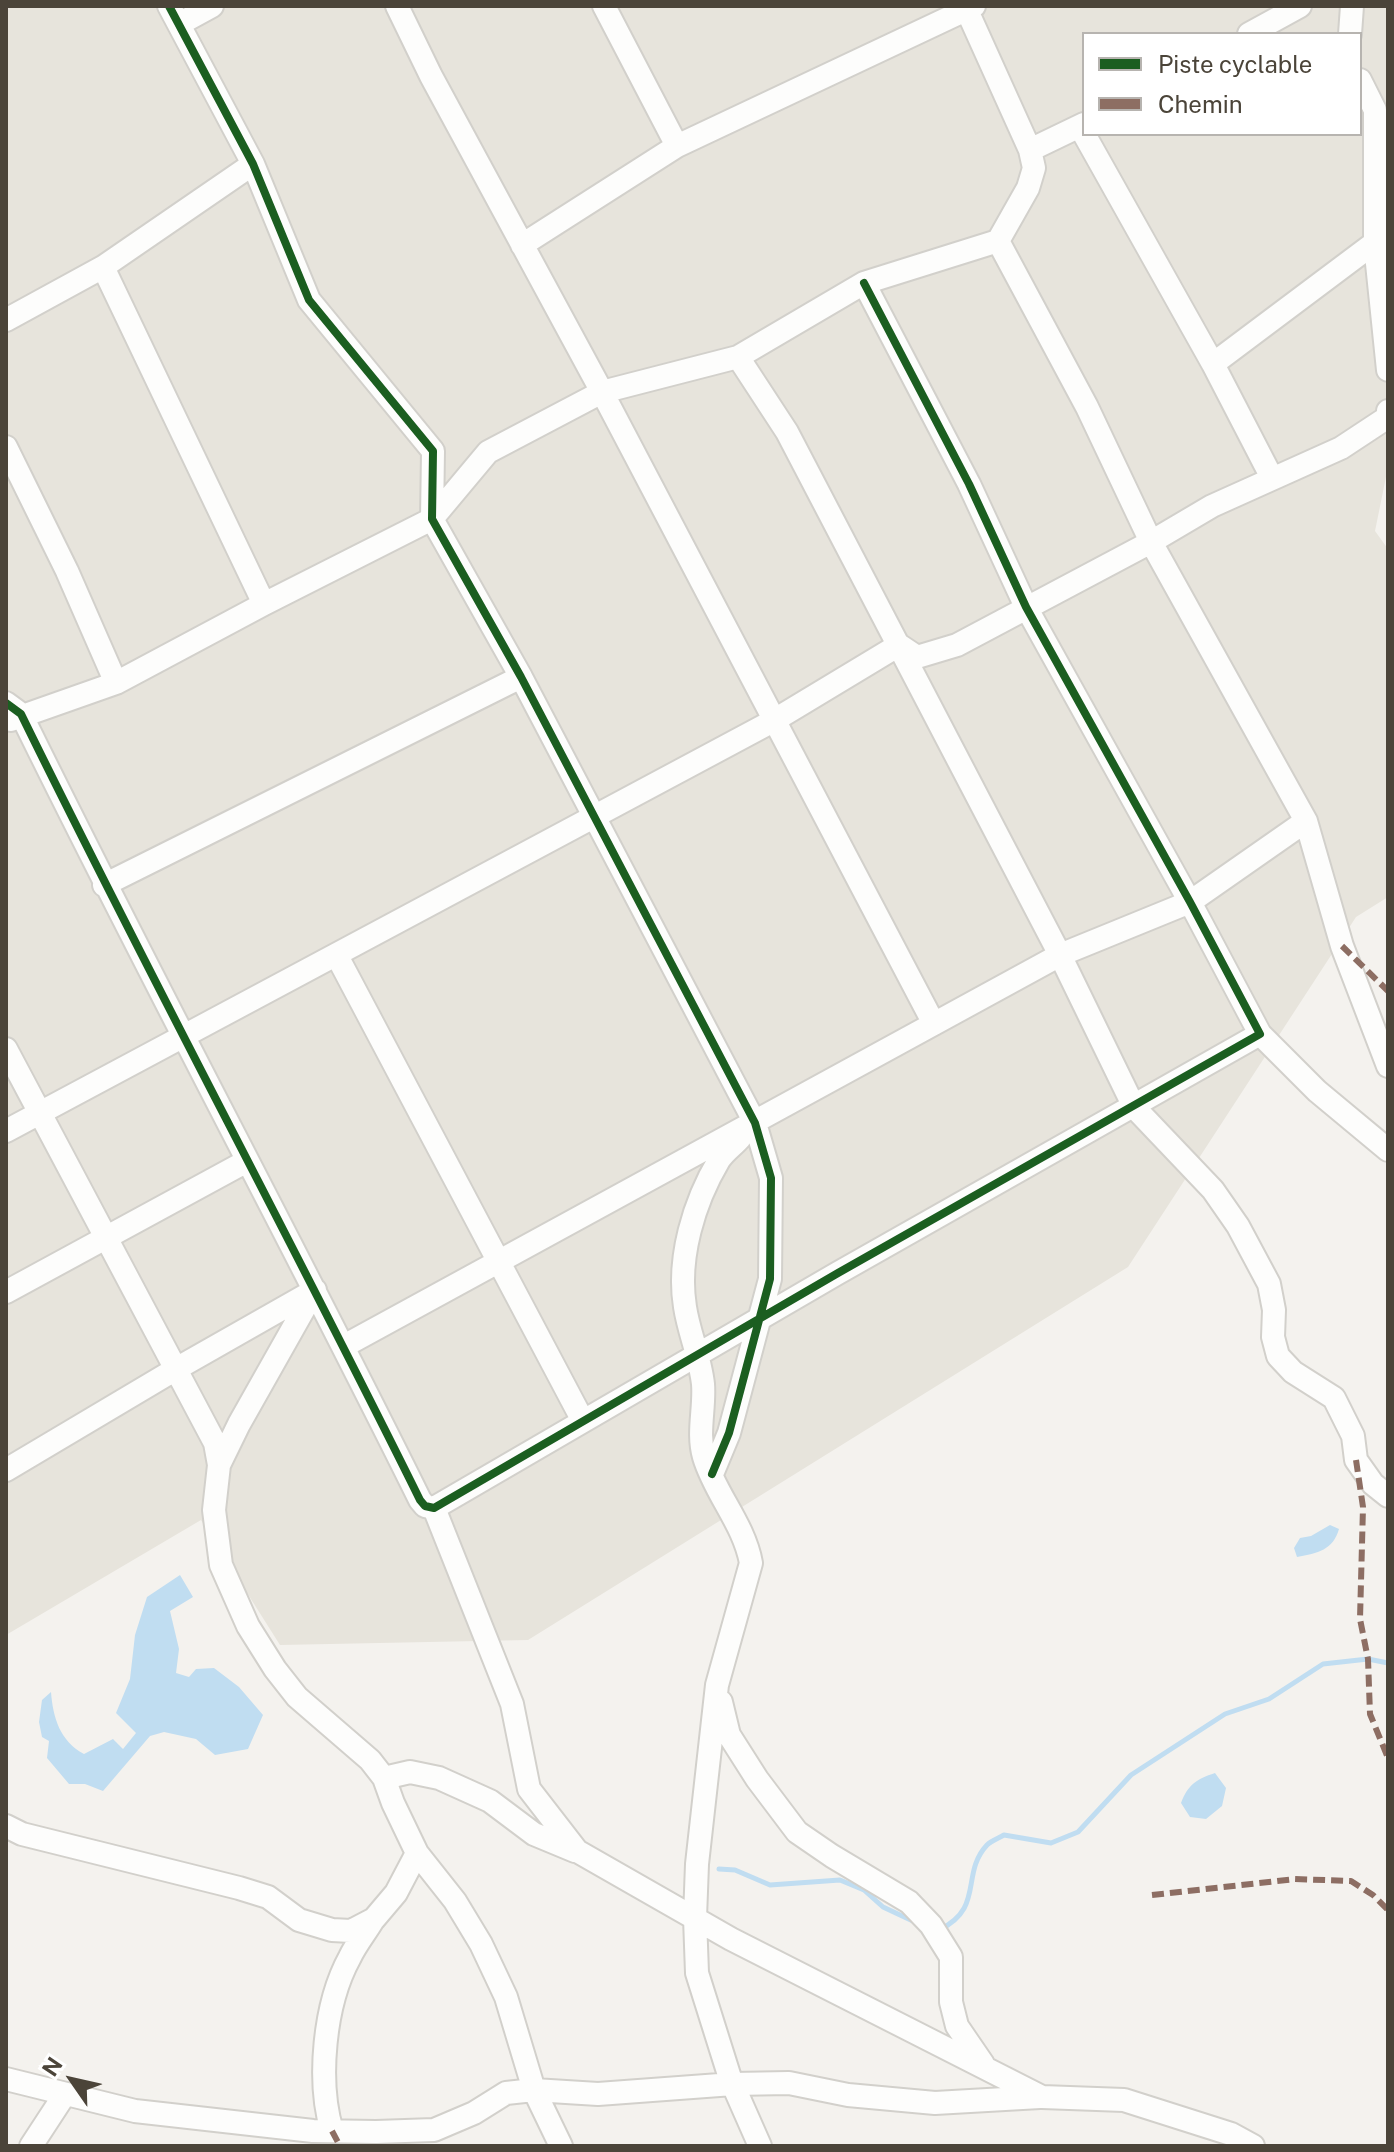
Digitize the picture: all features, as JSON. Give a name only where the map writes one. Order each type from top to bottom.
[{"type":"street","points":[[212,6],[174,15],[253,164],[309,300],[433,451],[432,519],[521,677],[755,1123],[771,1178],[770,1279],[729,1433],[712,1474]]},
{"type":"street","points":[[397,6],[431,76],[602,392],[934,1024]]},
{"type":"street","points":[[604,6],[677,146]]},
{"type":"street","points":[[1253,32],[1300,6]]},
{"type":"street","points":[[1350,32],[1352,6]]},
{"type":"street","points":[[522,245],[677,146],[969,8],[1030,150],[1034,168],[1028,188],[998,241],[864,283],[738,357],[602,392],[488,452],[432,519],[116,683],[11,713],[104,885],[425,1506],[434,1508],[1260,1034]]},
{"type":"street","points":[[1362,84],[1375,110],[1388,370]]},
{"type":"street","points":[[1030,150],[1082,130]]},
{"type":"street","points":[[1086,136],[1213,364],[1272,478]]},
{"type":"street","points":[[6,320],[103,267],[253,164]]},
{"type":"street","points":[[1213,364],[1382,238]]},
{"type":"street","points":[[998,241],[1087,407],[1151,542],[1306,821],[1342,946],[1388,1066]]},
{"type":"street","points":[[103,267],[264,604]]},
{"type":"street","points":[[864,283],[969,484],[1026,607],[1260,1034],[1317,1091],[1388,1150]]},
{"type":"street","points":[[738,357],[787,432],[1060,955],[1134,1107],[1213,1190],[1238,1226],[1269,1284],[1274,1310],[1273,1337],[1278,1356],[1293,1372],[1334,1398],[1353,1436],[1356,1460],[1373,1484],[1388,1496]]},
{"type":"street","points":[[899,645],[917,657],[957,645],[1151,542],[1212,506],[1341,448],[1388,417],[1388,411]]},
{"type":"street","points":[[6,447],[67,571],[116,683]]},
{"type":"street","points":[[6,1131],[596,818],[773,721],[899,645]]},
{"type":"street","points":[[104,885],[521,677]]},
{"type":"street","points":[[344,1346],[1060,955],[1190,902],[1306,821]]},
{"type":"street","points":[[337,956],[583,1421]]},
{"type":"street","points":[[6,1049],[215,1443],[219,1465],[214,1510],[221,1565],[248,1626],[297,1697],[370,1760],[384,1778],[417,1853],[455,1901],[481,1944],[506,1997],[534,2090],[561,2146]]},
{"type":"street","points":[[755,1123],[720,1159],[700,1202],[685,1251],[681,1279],[703,1386],[700,1422],[704,1457],[748,1546],[751,1563],[717,1685],[697,1864],[697,1973],[733,2084],[760,2146]]},
{"type":"street","points":[[6,1292],[247,1161]]},
{"type":"street","points":[[6,1470],[315,1290]]},
{"type":"street","points":[[219,1465],[315,1290]]},
{"type":"street","points":[[434,1508],[512,1704],[529,1789],[577,1851]]},
{"type":"street","points":[[717,1685],[729,1735],[797,1832],[909,1902],[931,1925],[951,1957],[951,2002],[957,2026],[986,2067]]},
{"type":"street","points":[[384,1778],[410,1772],[439,1778],[490,1801],[534,1834],[577,1851],[731,1939],[1042,2097]]},
{"type":"street","points":[[6,1826],[22,1834],[268,1897],[299,1920],[332,1930],[351,1931],[374,1919]]},
{"type":"street","points":[[332,2131],[325,2108],[324,2077],[334,1994],[349,1957],[396,1893],[417,1853]]},
{"type":"street","points":[[6,2079],[135,2111],[332,2131],[434,2130],[474,2113],[506,2093],[534,2090],[598,2094],[789,2083],[848,2095],[935,2103],[1042,2097],[1124,2100],[1231,2134],[1253,2146]]},
{"type":"street","points":[[31,2146],[65,2094]]},
{"type":"shaded area","points":[[6,6],[1388,6],[1388,467],[1375,531],[1388,549],[1388,897],[1356,917],[1128,1267],[528,1640],[280,1645],[201,1520],[6,1635]]},
{"type":"water","points":[[1330,1525],[1339,1529],[1329,1546],[1297,1557],[1294,1548],[1300,1538],[1311,1536]]},
{"type":"water","points":[[180,1575],[193,1597],[170,1611],[179,1649],[176,1673],[189,1677],[196,1669],[214,1668],[239,1687],[263,1715],[248,1749],[215,1755],[196,1739],[164,1732],[150,1736],[103,1791],[85,1784],[69,1784],[47,1758],[49,1741],[42,1737],[39,1722],[42,1700],[51,1692],[59,1728],[69,1742],[84,1754],[113,1739],[123,1749],[136,1733],[116,1713],[130,1679],[135,1635],[147,1597]]},
{"type":"water","points":[[1215,1773],[1226,1788],[1222,1806],[1206,1819],[1190,1817],[1181,1803],[1187,1792],[1198,1780]]},
{"type":"waterway","points":[[939,1930],[962,1912],[979,1856],[993,1841],[1004,1835],[1051,1843],[1078,1832],[1131,1775],[1225,1714],[1269,1699],[1323,1664],[1368,1659],[1388,1663]]},
{"type":"waterway","points":[[719,1869],[735,1870],[770,1885],[840,1880],[864,1890],[883,1907],[915,1922]]},
{"type":"marked path","points":[[1342,946],[1388,991]]},
{"type":"marked path","points":[[1356,1460],[1363,1507],[1360,1619],[1368,1659],[1370,1714],[1388,1758]]},
{"type":"marked path","points":[[1152,1895],[1295,1879],[1351,1881],[1373,1895],[1388,1910]]},
{"type":"marked path","points":[[332,2131],[340,2146]]},
{"type":"cycle path","points":[[169,6],[253,164],[309,300],[433,451],[432,519],[521,677],[755,1123],[771,1178],[770,1279],[729,1433],[712,1474]]},
{"type":"cycle path","points":[[6,703],[21,714],[420,1500],[425,1506],[434,1508],[838,1273],[1260,1034],[1026,607],[969,484],[864,283]]}]
